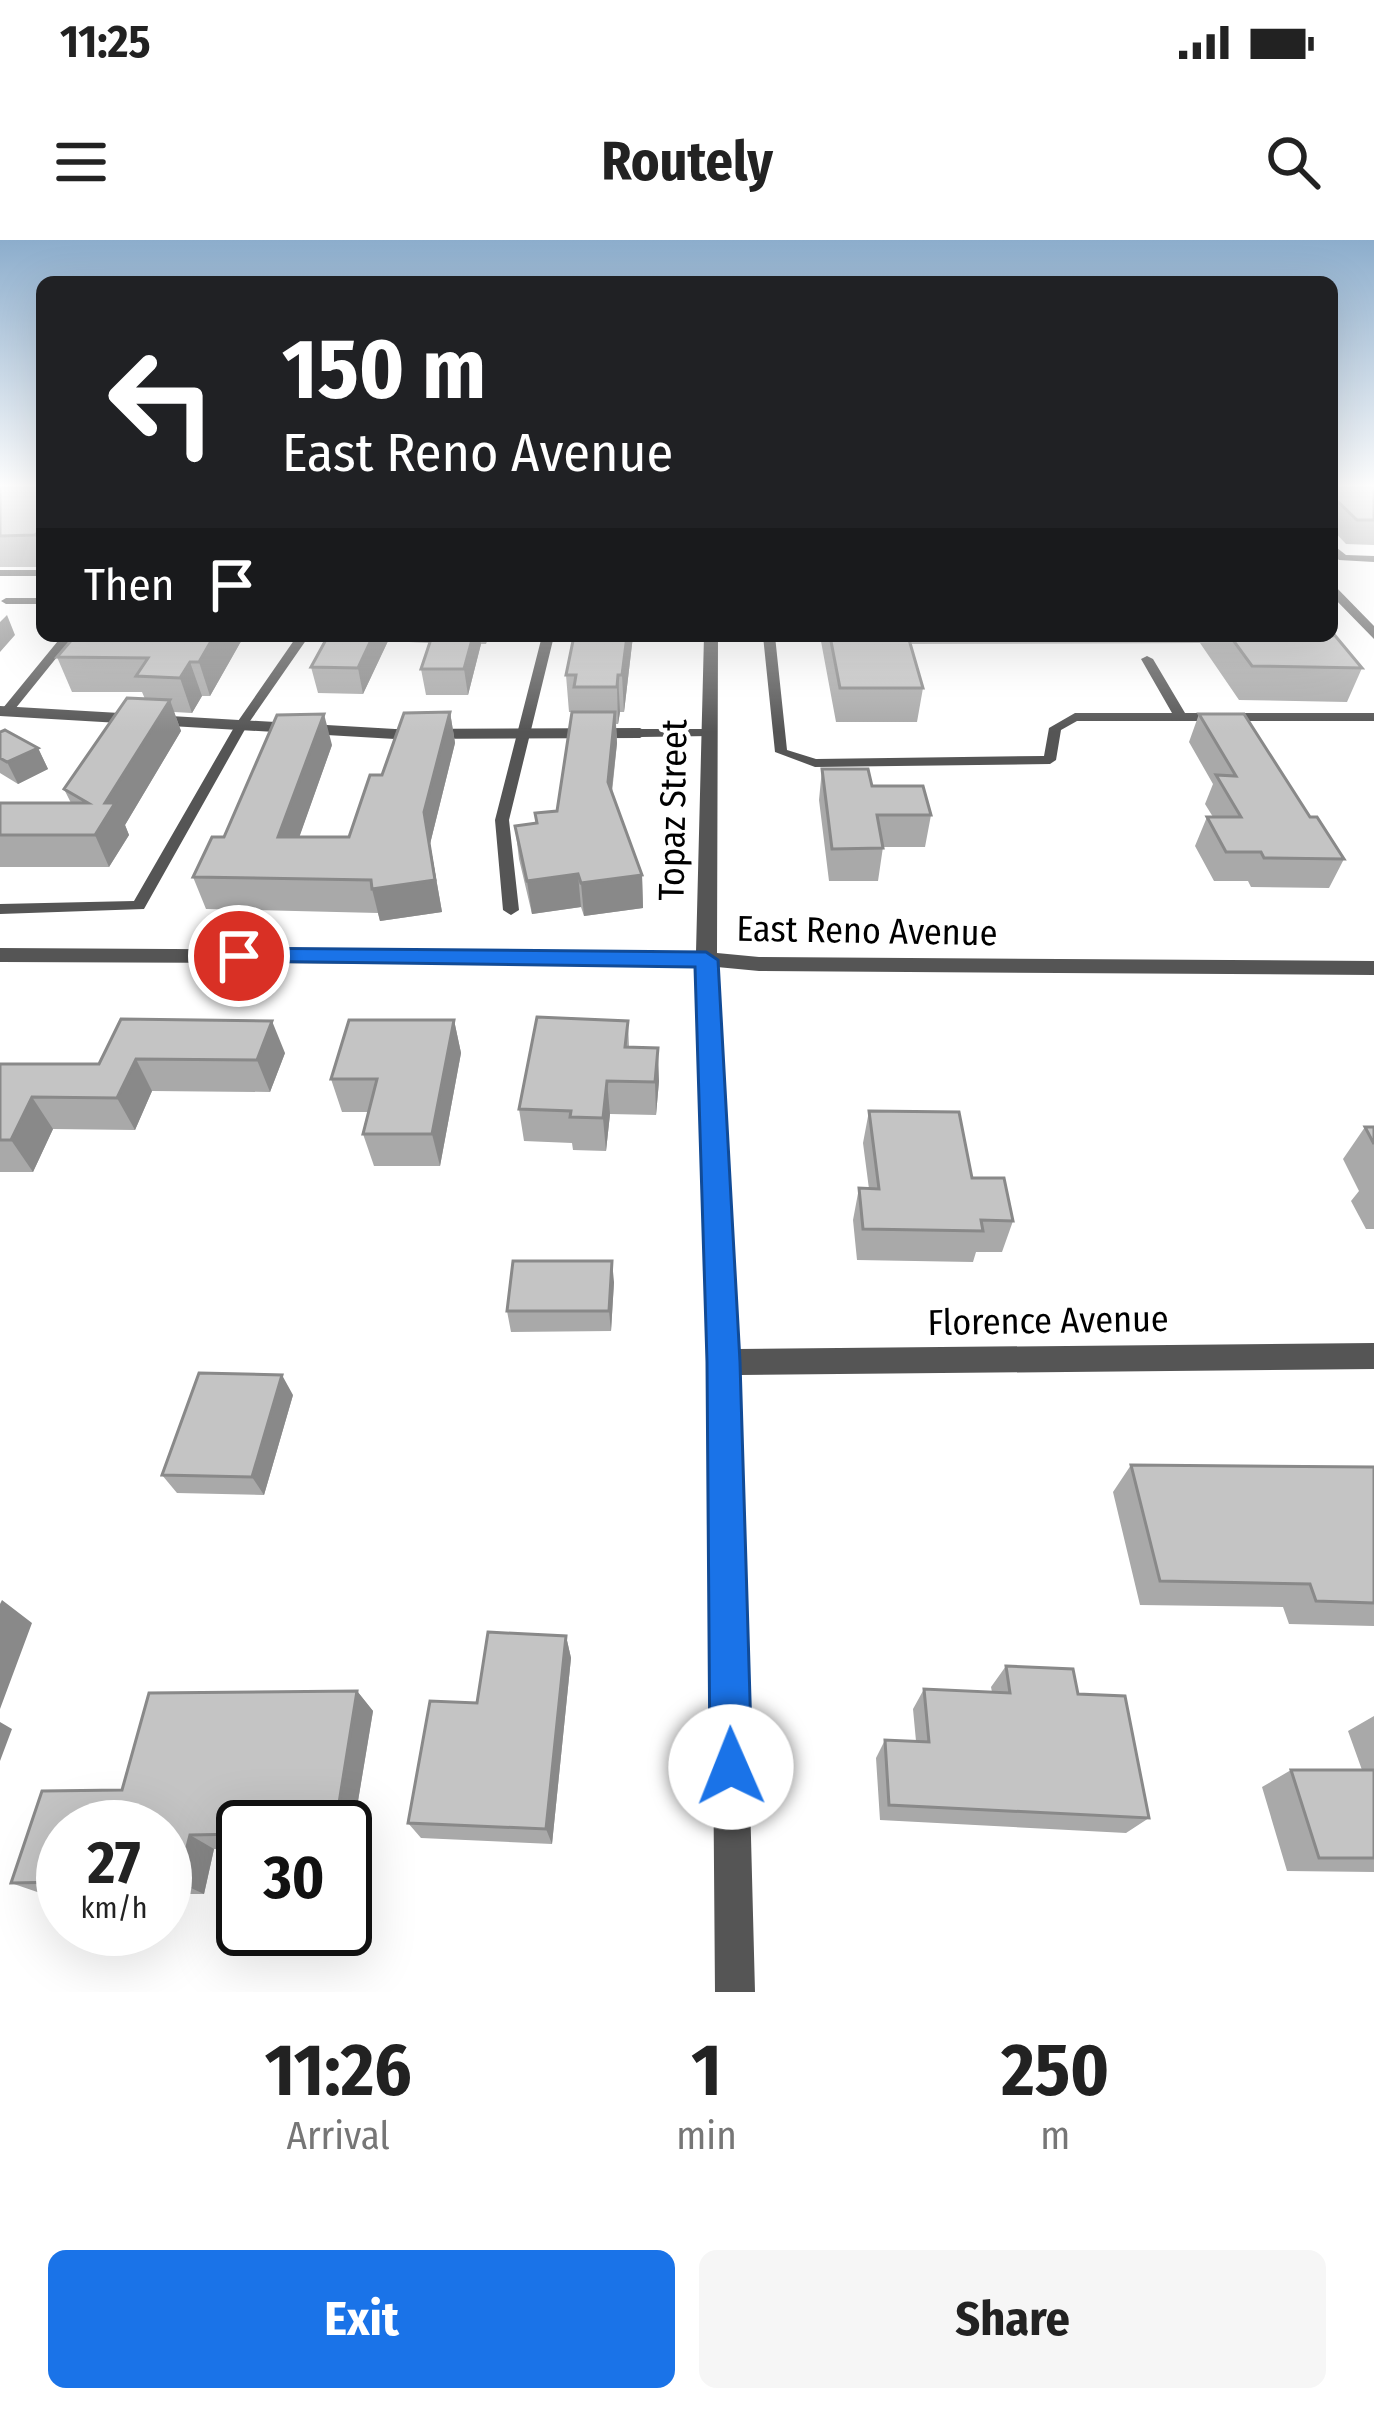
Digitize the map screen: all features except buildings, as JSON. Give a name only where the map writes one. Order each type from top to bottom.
[{"type":"street","points":[[1339,603],[1374,634]]},
{"type":"street","name":"Topaz Street","points":[[711,642],[706,960],[724,1362],[735,1992]]},
{"type":"street","points":[[4,711],[395,734],[640,733]]},
{"type":"street","name":"East Reno Avenue","points":[[0,956],[1374,968]]},
{"type":"street","name":"Florence Avenue","points":[[724,1362],[1374,1356]]},
{"type":"lane","points":[[0,574],[36,573]]},
{"type":"lane","points":[[6,601],[36,601]]},
{"type":"lane","points":[[4,711],[63,642]]},
{"type":"lane","points":[[0,909],[139,906],[242,724],[299,642]]},
{"type":"lane","points":[[511,910],[502,820],[547,642]]},
{"type":"lane","points":[[770,642],[781,752],[815,763],[1051,760],[1054,728],[1075,717],[1374,717]]},
{"type":"lane","points":[[1147,659],[1180,716]]},
{"type":"lane","points":[[640,733],[708,733]]},
{"type":"route","points":[[239,956],[668,956],[706,960],[724,1362],[731,1767]]}]
